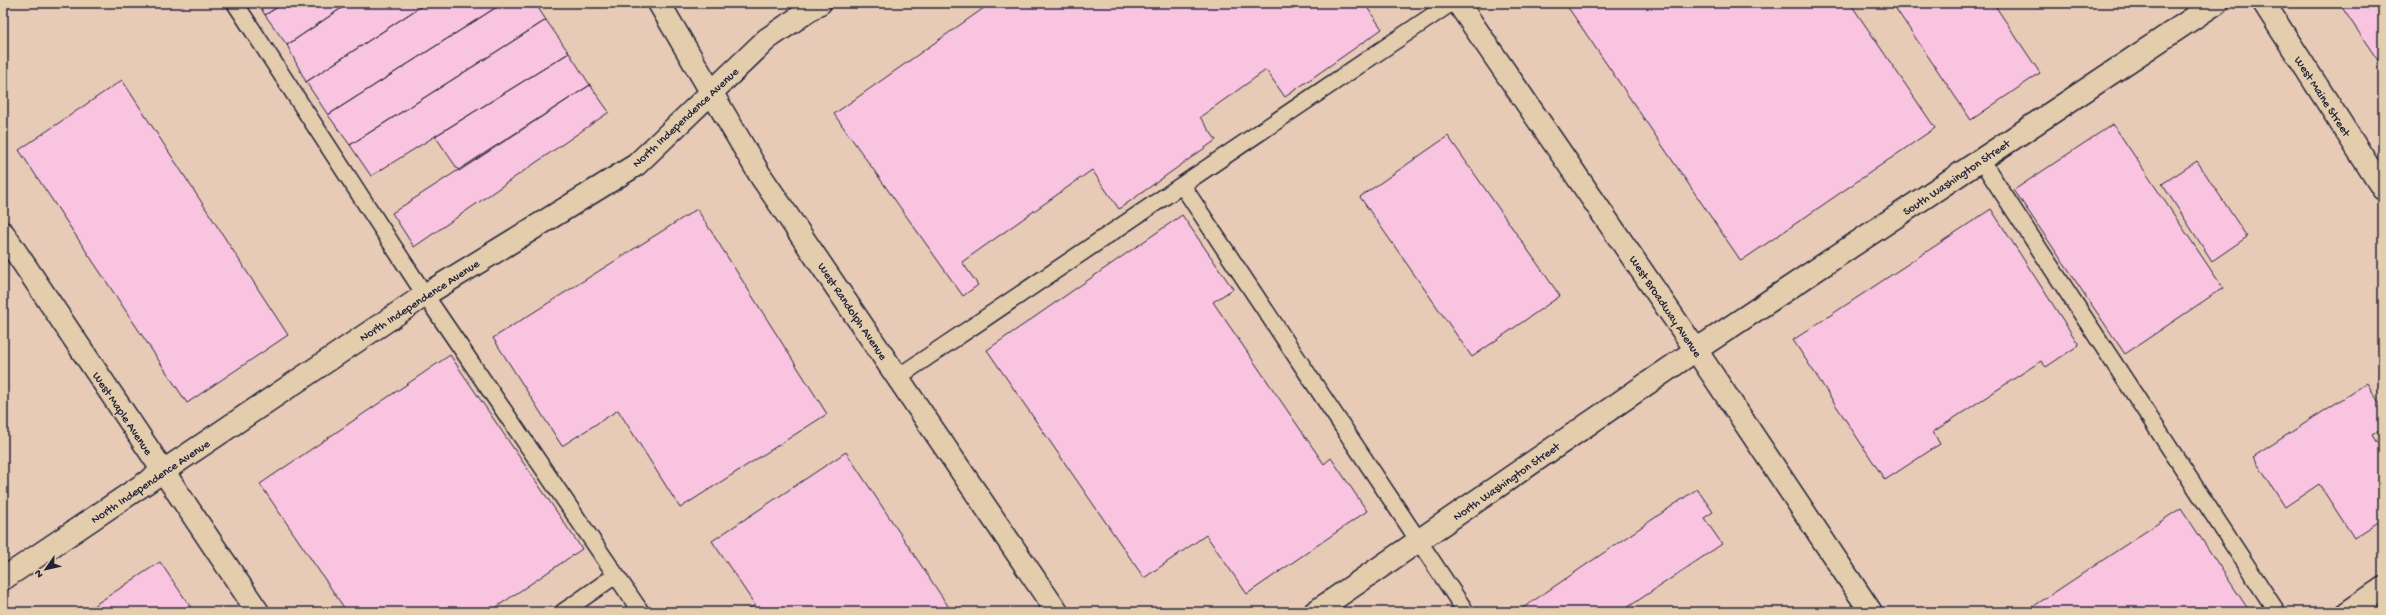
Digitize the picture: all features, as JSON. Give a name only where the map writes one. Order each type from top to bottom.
[{"type":"street","name":"West Randolph Avenue","points":[[659,3],[760,174],[1058,612]]},
{"type":"street","name":"North Independence Avenue","points":[[3,579],[425,295],[636,164],[712,94],[767,39],[820,3]]},
{"type":"street","name":"West Broadway Avenue","points":[[1458,3],[1696,350],[1871,612]]},
{"type":"street","name":"South Washington Street","points":[[1696,350],[2216,3]]},
{"type":"street","name":"West Maine Street","points":[[2264,3],[2383,189]]},
{"type":"street","name":"West Maple Avenue","points":[[3,233],[258,612]]},
{"type":"street","name":"North Washington Street","points":[[1315,612],[1696,350]]},
{"type":"street","points":[[2348,612],[2383,588]]},
{"type":"lane","points":[[236,3],[425,295],[641,612]]},
{"type":"lane","points":[[898,377],[1451,3]]},
{"type":"lane","points":[[1982,160],[2277,612]]},
{"type":"lane","points":[[1182,185],[1466,612]]},
{"type":"lane","points":[[563,612],[616,575]]},
{"type":"building","points":[[258,3],[284,3],[265,15]]},
{"type":"building","points":[[284,3],[349,3],[287,45],[265,15]]},
{"type":"building","points":[[349,3],[426,3],[306,82],[287,45]]},
{"type":"building","points":[[426,3],[503,3],[328,115],[306,82]]},
{"type":"building","points":[[503,3],[535,3],[546,20],[350,145],[328,115]]},
{"type":"building","points":[[991,3],[1364,3],[1382,29],[1285,97],[1266,70],[1200,117],[1216,140],[1119,209],[1092,170],[962,262],[978,285],[963,296],[834,114]]},
{"type":"building","points":[[1565,3],[1850,3],[1935,128],[1741,261]]},
{"type":"building","points":[[1892,3],[2002,3],[1996,7],[2040,73],[1971,120]]},
{"type":"building","points":[[2339,3],[2383,3],[2383,68]]},
{"type":"building","points":[[546,20],[569,53],[371,176],[350,145]]},
{"type":"building","points":[[569,53],[590,85],[459,171],[435,136]]},
{"type":"building","points":[[122,80],[288,335],[187,403],[19,150]]},
{"type":"building","points":[[590,85],[609,112],[414,247],[392,213]]},
{"type":"building","points":[[2113,124],[2223,288],[2125,354],[2014,190]]},
{"type":"building","points":[[1448,136],[1560,296],[1472,357],[1360,197]]},
{"type":"building","points":[[2197,161],[2247,237],[2212,261],[2162,184]]},
{"type":"building","points":[[697,209],[827,414],[680,508],[618,410],[562,446],[493,338]]},
{"type":"building","points":[[1991,209],[2079,345],[2046,367],[2041,361],[1933,432],[1940,444],[1885,480],[1793,340]]},
{"type":"building","points":[[1182,215],[1233,289],[1213,302],[1324,464],[1331,458],[1367,511],[1247,594],[1206,535],[1144,578],[987,350]]},
{"type":"building","points":[[450,355],[582,549],[489,612],[347,612],[260,484]]},
{"type":"building","points":[[2367,383],[2383,409],[2383,428],[2372,435],[2383,453],[2383,519],[2354,538],[2319,484],[2285,507],[2253,457]]},
{"type":"building","points":[[846,452],[952,612],[743,612],[755,605],[712,541]]},
{"type":"building","points":[[1697,489],[1713,512],[1704,518],[1722,544],[1621,612],[1517,612]]},
{"type":"building","points":[[2181,508],[2248,609],[2244,612],[2025,612]]},
{"type":"building","points":[[160,562],[194,612],[84,612]]}]
